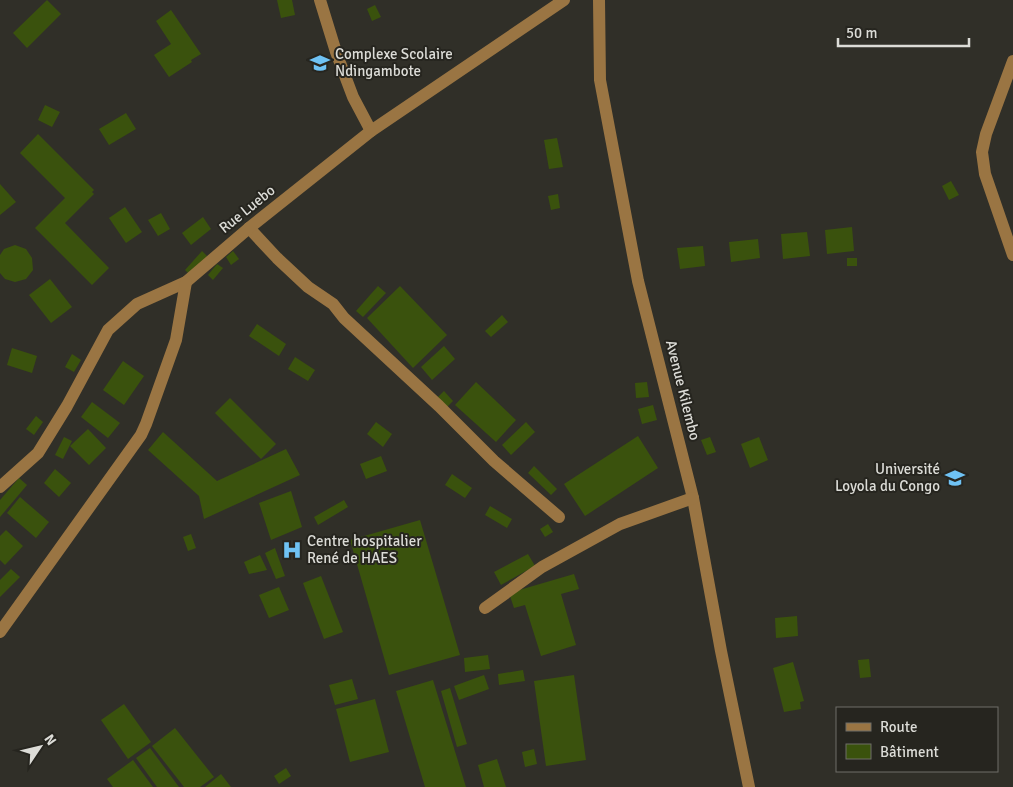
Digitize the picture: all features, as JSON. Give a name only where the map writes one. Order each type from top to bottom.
[{"type":"street","points":[[320,0],[336,52],[353,96],[371,131]]},
{"type":"street","name":"Rue Luebo","points":[[0,487],[38,453],[67,406],[108,330],[137,304],[186,282],[249,228],[371,131],[564,0]]},
{"type":"street","name":"Avenue Kilembo","points":[[599,0],[600,80],[638,281],[693,498],[749,787]]},
{"type":"street","points":[[1013,61],[986,134],[982,152],[985,174],[1013,255]]},
{"type":"street","points":[[249,228],[308,287],[332,304],[359,333],[439,406],[494,460],[559,517]]},
{"type":"street","points":[[0,632],[141,435],[176,340],[186,282]]},
{"type":"street","points":[[485,608],[542,567],[620,524],[693,498]]},
{"type":"building","points":[[47,0],[61,14],[27,48],[13,33]]},
{"type":"building","points":[[277,0],[292,0],[295,15],[281,18]]},
{"type":"building","points":[[375,5],[381,17],[372,21],[367,9]]},
{"type":"building","points":[[171,10],[201,54],[169,77],[154,55],[171,44],[156,21]]},
{"type":"building","points":[[45,105],[60,112],[52,127],[38,120]]},
{"type":"building","points":[[126,113],[136,129],[109,145],[99,129]]},
{"type":"building","points":[[38,134],[94,190],[92,192],[94,194],[65,223],[109,268],[92,285],[35,228],[65,198],[20,153]]},
{"type":"building","points":[[557,138],[563,167],[549,169],[544,140]]},
{"type":"building","points":[[951,181],[959,195],[949,200],[942,186]]},
{"type":"building","points":[[0,184],[16,202],[0,215]]},
{"type":"building","points":[[558,194],[560,208],[551,210],[548,196]]},
{"type":"building","points":[[125,207],[142,232],[126,243],[109,218]]},
{"type":"building","points":[[161,213],[170,229],[158,236],[148,220]]},
{"type":"building","points":[[203,217],[211,229],[191,245],[182,233]]},
{"type":"building","points":[[852,227],[854,251],[827,254],[825,230]]},
{"type":"building","points":[[807,232],[810,256],[783,259],[781,234]]},
{"type":"building","points":[[758,239],[760,258],[731,262],[729,242]]},
{"type":"building","points":[[15,245],[26,249],[32,258],[33,270],[26,279],[15,282],[5,279],[0,273],[0,255],[4,249]]},
{"type":"building","points":[[703,246],[705,266],[680,269],[677,248]]},
{"type":"building","points":[[202,251],[207,256],[190,275],[185,270]]},
{"type":"building","points":[[233,251],[239,259],[231,265],[226,257]]},
{"type":"building","points":[[847,258],[857,258],[857,266],[847,266]]},
{"type":"building","points":[[217,264],[223,268],[213,280],[208,275]]},
{"type":"building","points":[[50,279],[72,307],[51,323],[29,295]]},
{"type":"building","points":[[378,286],[386,293],[363,317],[356,311]]},
{"type":"building","points":[[400,286],[447,335],[413,368],[367,318]]},
{"type":"building","points":[[502,315],[508,322],[491,337],[485,331]]},
{"type":"building","points":[[257,324],[286,344],[279,356],[249,336]]},
{"type":"building","points":[[444,346],[455,359],[432,380],[421,367]]},
{"type":"building","points":[[12,348],[37,356],[32,373],[7,365]]},
{"type":"building","points":[[72,354],[81,360],[74,372],[65,367]]},
{"type":"building","points":[[295,357],[315,370],[308,381],[288,369]]},
{"type":"building","points":[[123,361],[144,376],[124,405],[103,390]]},
{"type":"building","points":[[476,382],[516,420],[496,442],[455,405]]},
{"type":"building","points":[[647,382],[649,397],[636,398],[635,383]]},
{"type":"building","points":[[444,391],[453,401],[447,407],[438,397]]},
{"type":"building","points":[[230,398],[276,444],[261,459],[215,413]]},
{"type":"building","points":[[92,402],[120,423],[108,438],[81,417]]},
{"type":"building","points":[[653,405],[657,420],[642,424],[638,409]]},
{"type":"building","points":[[36,416],[43,422],[34,435],[26,429]]},
{"type":"building","points":[[376,422],[392,434],[383,447],[367,434]]},
{"type":"building","points":[[526,422],[535,432],[511,455],[502,445]]},
{"type":"building","points":[[88,429],[106,448],[89,465],[70,446]]},
{"type":"building","points":[[163,432],[217,481],[286,449],[300,475],[204,519],[199,496],[148,450]]},
{"type":"building","points":[[638,436],[658,468],[585,516],[564,484]]},
{"type":"building","points":[[64,437],[72,441],[63,459],[55,455]]},
{"type":"building","points":[[710,437],[716,452],[707,455],[701,440]]},
{"type":"building","points":[[759,437],[768,460],[750,468],[741,444]]},
{"type":"building","points":[[381,456],[387,471],[366,479],[360,464]]},
{"type":"building","points":[[534,466],[557,489],[551,495],[528,473]]},
{"type":"building","points":[[55,469],[71,483],[59,497],[44,483]]},
{"type":"building","points":[[452,474],[472,488],[465,498],[445,485]]},
{"type":"building","points":[[19,478],[27,485],[0,517],[0,500]]},
{"type":"building","points":[[291,491],[302,527],[271,540],[259,503]]},
{"type":"building","points":[[20,497],[49,522],[36,538],[7,513]]},
{"type":"building","points":[[344,500],[348,507],[318,525],[314,517]]},
{"type":"building","points":[[490,506],[512,519],[507,528],[485,515]]},
{"type":"building","points":[[420,520],[460,655],[389,675],[350,540]]},
{"type":"building","points":[[548,524],[553,532],[545,537],[540,529]]},
{"type":"building","points":[[6,530],[23,546],[5,565],[0,560],[0,536]]},
{"type":"building","points":[[191,534],[196,548],[188,551],[183,537]]},
{"type":"building","points":[[275,548],[285,576],[276,579],[265,553]]},
{"type":"building","points":[[528,554],[535,566],[501,585],[494,572]]},
{"type":"building","points":[[260,555],[267,570],[249,574],[244,562]]},
{"type":"building","points":[[11,569],[20,577],[0,597],[0,580]]},
{"type":"building","points":[[574,574],[579,589],[561,594],[576,645],[541,656],[525,605],[514,608],[509,593]]},
{"type":"building","points":[[321,576],[343,632],[324,639],[303,583]]},
{"type":"building","points":[[279,587],[289,610],[269,618],[259,595]]},
{"type":"building","points":[[797,616],[798,636],[776,638],[775,618]]},
{"type":"building","points":[[488,655],[490,669],[465,672],[464,658]]},
{"type":"building","points":[[869,659],[871,677],[860,678],[858,660]]},
{"type":"building","points":[[793,662],[804,701],[800,702],[801,709],[784,712],[773,668]]},
{"type":"building","points":[[523,670],[525,681],[499,685],[498,674]]},
{"type":"building","points":[[484,675],[489,689],[459,700],[454,686]]},
{"type":"building","points":[[574,675],[586,760],[546,766],[534,681]]},
{"type":"building","points":[[352,679],[358,699],[335,705],[329,685]]},
{"type":"building","points":[[433,680],[466,787],[425,787],[396,691]]},
{"type":"building","points":[[450,688],[467,744],[457,747],[441,691]]},
{"type":"building","points":[[375,699],[389,752],[350,762],[336,709]]},
{"type":"building","points":[[124,704],[151,742],[128,759],[101,720]]},
{"type":"building","points":[[175,728],[214,777],[200,787],[184,787],[152,746]]},
{"type":"building","points":[[150,748],[179,787],[157,787],[136,758]]},
{"type":"building","points":[[534,749],[537,764],[525,767],[522,752]]},
{"type":"building","points":[[497,759],[506,787],[484,787],[478,765]]},
{"type":"building","points":[[133,760],[153,787],[113,787],[107,779]]},
{"type":"building","points":[[286,768],[291,776],[279,784],[274,776]]},
{"type":"building","points":[[221,774],[231,787],[205,787]]},
{"type":"place","name":"Complexe Scolaire Ndingambote","points":[[320,63]]},
{"type":"place","name":"Université Loyola du Congo","points":[[955,478]]},
{"type":"place","name":"Centre hospitalier René de HAES","points":[[292,550]]}]
